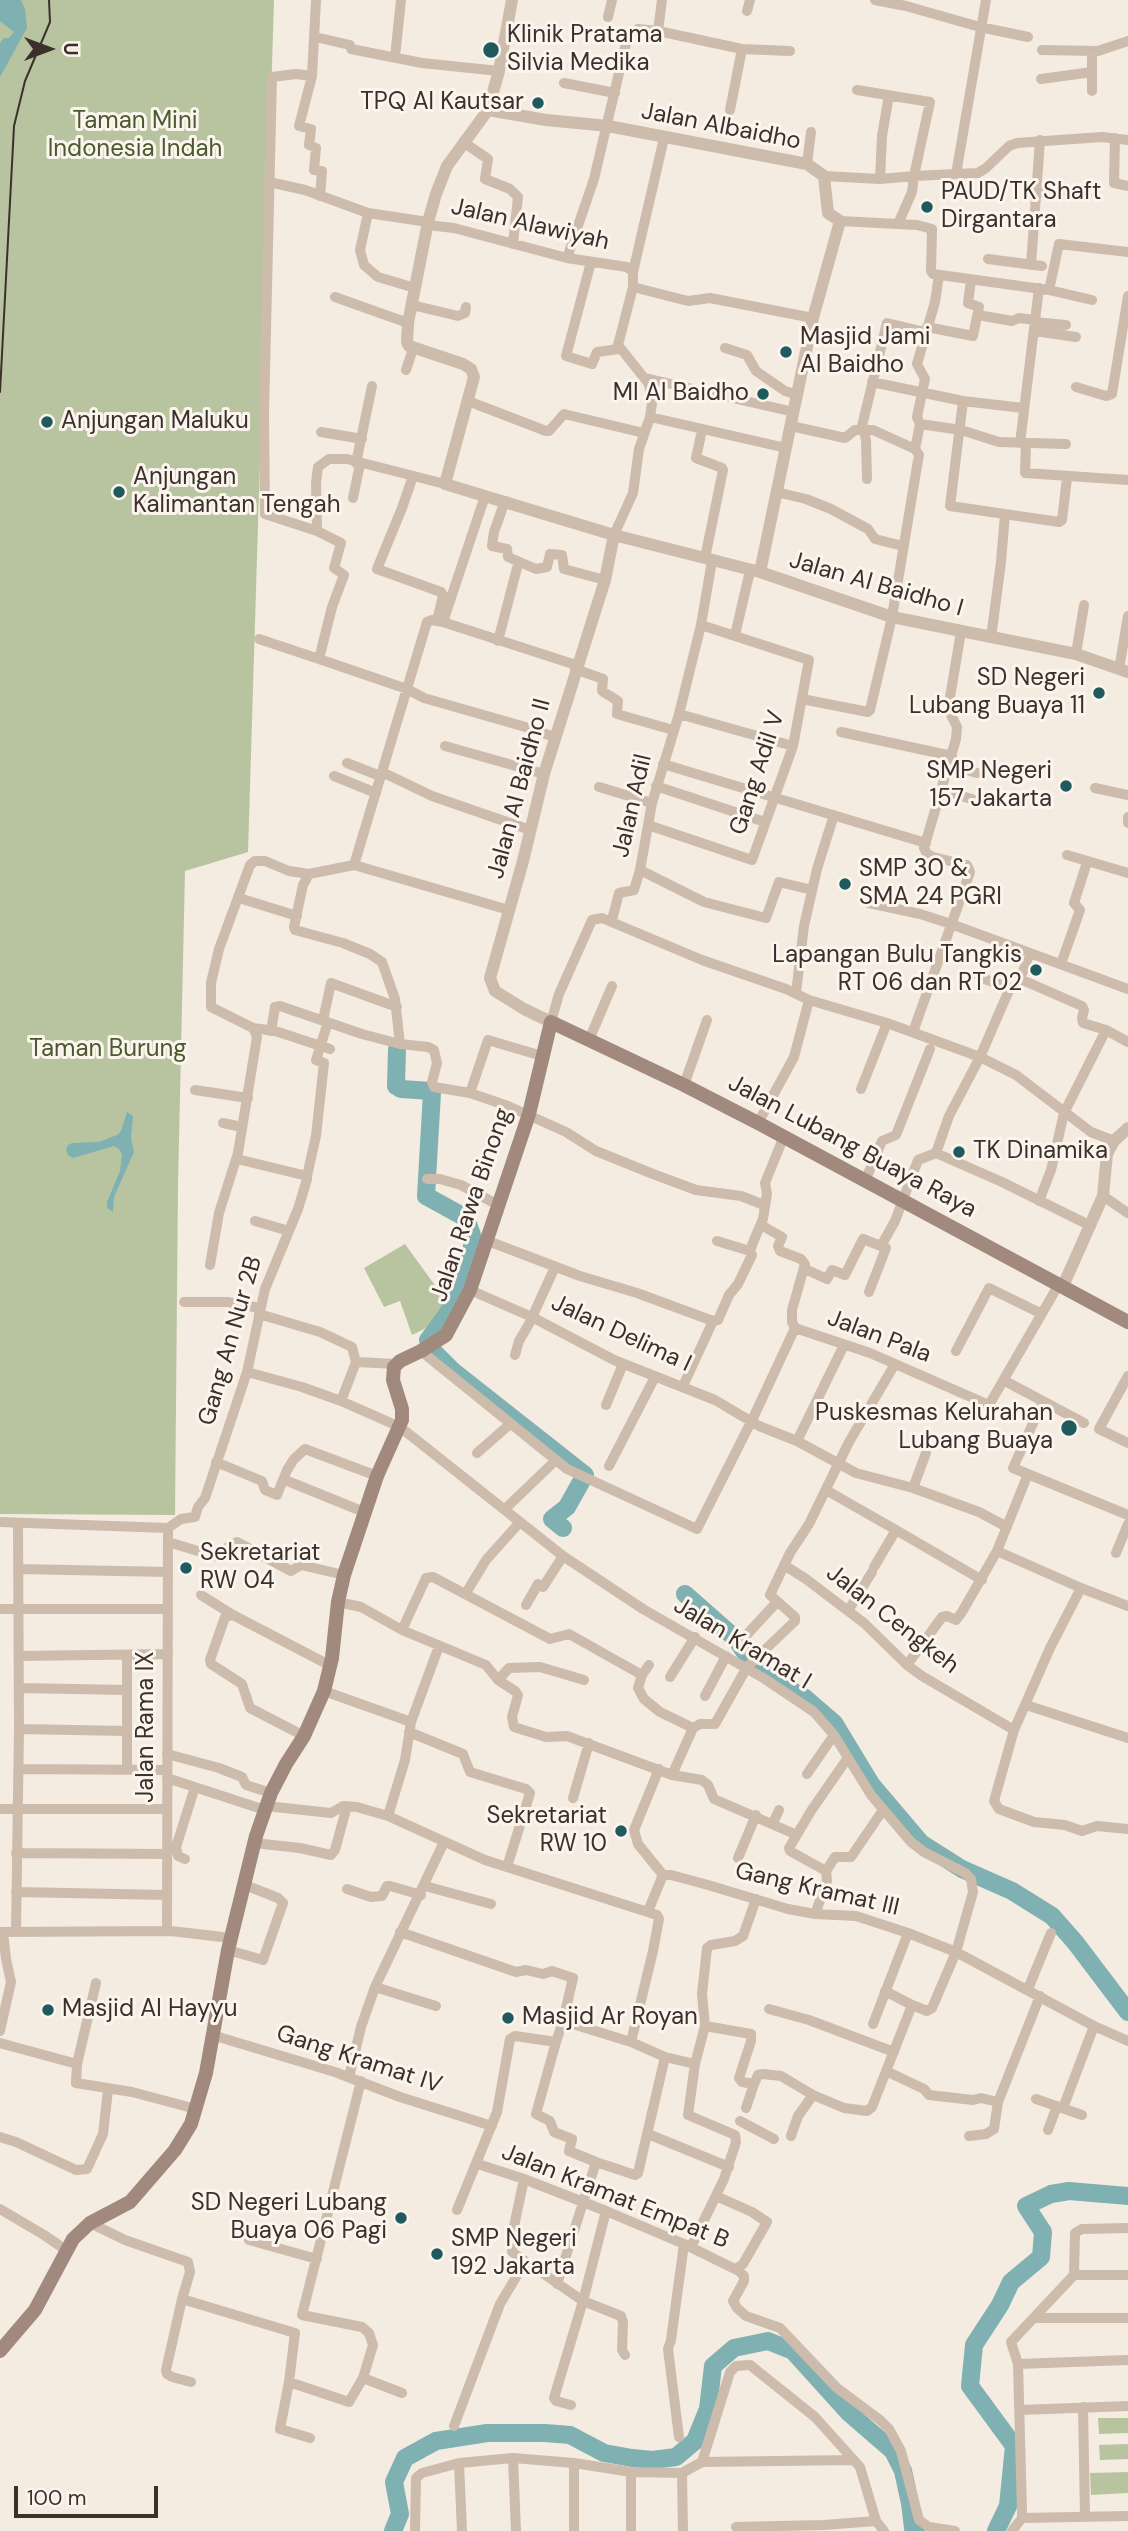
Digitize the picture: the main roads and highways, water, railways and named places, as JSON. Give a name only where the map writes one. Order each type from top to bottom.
[{"type":"main road","name":"Jalan Lubang Buaya Raya","points":[[551,1022],[758,1123],[1128,1322]]},
{"type":"main road","name":"Jalan Rawa Binong","points":[[0,2351],[35,2310],[66,2250],[78,2233],[90,2223],[123,2206],[144,2187],[191,2124],[206,2073],[230,1944],[254,1843],[286,1764],[304,1736],[324,1692],[331,1666],[338,1602],[344,1575],[377,1476],[400,1427],[402,1409],[393,1380],[396,1364],[427,1348],[449,1331],[470,1290],[528,1116],[551,1022]]},
{"type":"water","points":[[0,0],[21,0],[27,28],[0,77],[0,43],[14,32],[0,21]]},
{"type":"water","points":[[127,1112],[133,1116],[131,1138],[134,1152],[114,1197],[113,1212],[107,1208],[107,1202],[120,1171],[122,1155],[119,1149],[114,1146],[73,1158],[68,1155],[66,1149],[72,1143],[99,1142],[117,1135]]},
{"type":"waterway","points":[[397,1049],[396,1086],[432,1093],[426,1196],[466,1218],[473,1238],[471,1255],[448,1313],[428,1340],[431,1349],[453,1371],[585,1475],[567,1507],[552,1519],[563,1528]]},
{"type":"waterway","points":[[685,1594],[736,1639],[752,1663],[783,1686],[805,1698],[834,1723],[871,1784],[921,1843],[962,1869],[1012,1891],[1052,1916],[1128,2012]]},
{"type":"waterway","points":[[996,2531],[1008,2506],[1014,2446],[970,2386],[974,2345],[1000,2305],[1011,2282],[1041,2257],[1043,2232],[1026,2206],[1051,2194],[1069,2191],[1128,2196]]},
{"type":"waterway","points":[[393,2531],[400,2514],[394,2482],[405,2458],[436,2441],[487,2433],[545,2433],[570,2435],[604,2453],[652,2460],[676,2457],[695,2441],[708,2409],[713,2366],[734,2348],[768,2341],[793,2351],[849,2413],[893,2451],[903,2471],[913,2528],[916,2531]]},
{"type":"tram line","points":[[0,392],[14,126],[25,81],[50,22],[49,0]]},
{"type":"place","name":"Klinik Pratama Silvia Medika","points":[[491,50]]},
{"type":"place","name":"TPQ Al Kautsar","points":[[538,103]]},
{"type":"place","name":"PAUD/TK Shaft Dirgantara","points":[[927,207]]},
{"type":"place","name":"Masjid Jami Al Baidho","points":[[786,352]]},
{"type":"place","name":"MI Al Baidho","points":[[763,394]]},
{"type":"place","name":"Anjungan Maluku","points":[[47,422]]},
{"type":"place","name":"Anjungan Kalimantan Tengah","points":[[119,492]]},
{"type":"place","name":"SD Negeri Lubang Buaya 11","points":[[1099,693]]},
{"type":"place","name":"SMP Negeri 157 Jakarta","points":[[1066,786]]},
{"type":"place","name":"SMP 30 & SMA 24 PGRI","points":[[845,884]]},
{"type":"place","name":"Lapangan Bulu Tangkis RT 06 dan RT 02","points":[[1036,970]]},
{"type":"place","name":"TK Dinamika","points":[[959,1152]]},
{"type":"place","name":"Puskesmas Kelurahan Lubang Buaya","points":[[1069,1428]]},
{"type":"place","name":"Sekretariat RW 04","points":[[186,1568]]},
{"type":"place","name":"Sekretariat RW 10","points":[[621,1831]]},
{"type":"place","name":"Masjid Al Hayyu","points":[[48,2010]]},
{"type":"place","name":"Masjid Ar Royan","points":[[508,2018]]},
{"type":"place","name":"SD Negeri Lubang Buaya 06 Pagi","points":[[401,2218]]},
{"type":"place","name":"SMP Negeri 192 Jakarta","points":[[437,2254]]},
{"type":"park label","name":"Taman Mini Indonesia Indah","points":[[135,136]]},
{"type":"park label","name":"Taman Burung","points":[[108,1050]]}]
